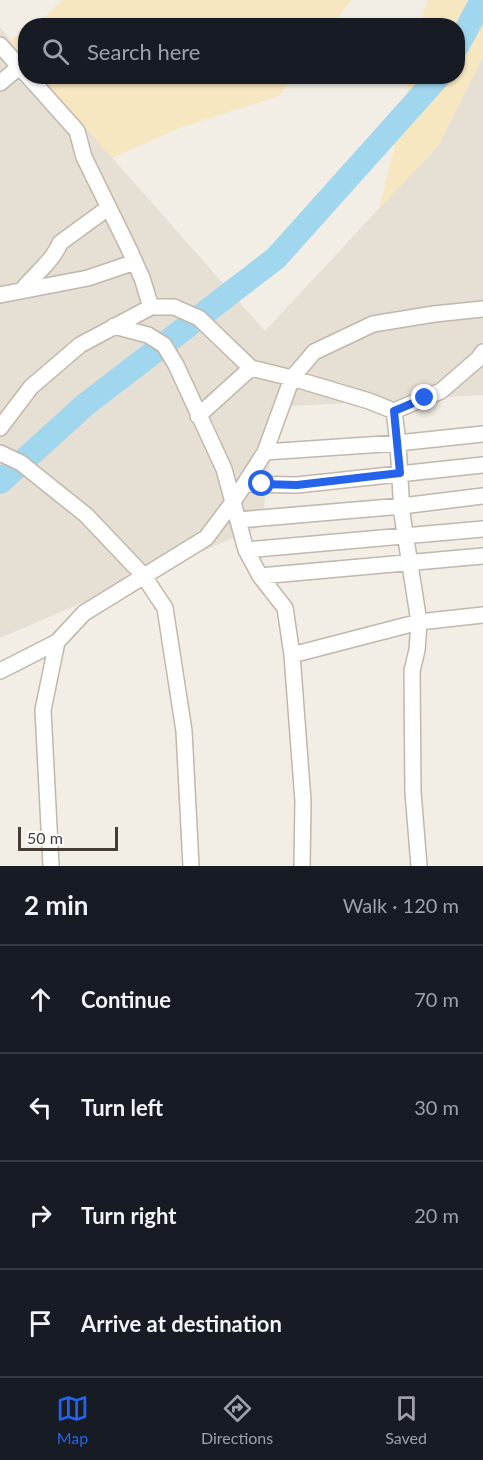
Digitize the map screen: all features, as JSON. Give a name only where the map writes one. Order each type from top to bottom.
[{"type":"street","points":[[0,45],[18,65]]},
{"type":"street","points":[[0,83],[18,75]]},
{"type":"street","points":[[35,84],[77,131],[84,157],[135,262],[151,307]]},
{"type":"street","points":[[22,290],[57,252],[60,243],[108,208]]},
{"type":"street","points":[[0,295],[88,278],[135,262]]},
{"type":"street","points":[[0,428],[31,387],[80,345],[151,307],[174,308],[199,318],[251,368],[369,401],[394,411],[441,391],[483,352]]},
{"type":"street","points":[[0,670],[57,642],[84,613],[206,538],[233,502],[265,452],[292,378],[314,352],[373,324],[434,314],[482,312]]},
{"type":"street","points":[[114,326],[148,335],[164,345],[176,365],[224,469],[246,550],[260,576],[285,608],[292,655],[303,801],[302,866]]},
{"type":"street","points":[[198,416],[251,368]]},
{"type":"street","points":[[394,411],[405,536],[418,622],[417,650],[412,671],[413,792],[419,866]]},
{"type":"street","points":[[265,452],[398,443],[483,434]]},
{"type":"street","points":[[0,453],[21,463],[86,515],[143,575],[165,608],[184,731],[191,866]]},
{"type":"street","points":[[245,484],[297,485],[483,465]]},
{"type":"street","points":[[238,520],[402,506],[483,496]]},
{"type":"street","points":[[246,550],[483,528]]},
{"type":"street","points":[[260,576],[483,556]]},
{"type":"street","points":[[292,655],[418,622],[483,615]]},
{"type":"street","points":[[51,866],[43,710],[57,642]]},
{"type":"shaded area","points":[[0,27],[18,50],[18,84],[47,84],[265,331],[437,146],[483,57],[483,395],[278,407],[261,526],[0,638]]},
{"type":"sand","points":[[63,0],[351,0],[337,18],[42,18]]},
{"type":"sand","points":[[428,0],[483,0],[483,57],[438,146],[379,209],[408,84],[465,84],[465,18],[421,18]]},
{"type":"sand","points":[[18,36],[18,51],[9,40]]},
{"type":"sand","points":[[47,84],[288,84],[279,96],[182,127],[112,158]]},
{"type":"waterway","points":[[465,32],[482,0]]},
{"type":"waterway","points":[[0,482],[85,405],[276,258],[432,84]]},
{"type":"route","points":[[262,484],[297,485],[400,473],[394,411],[425,398]]}]
